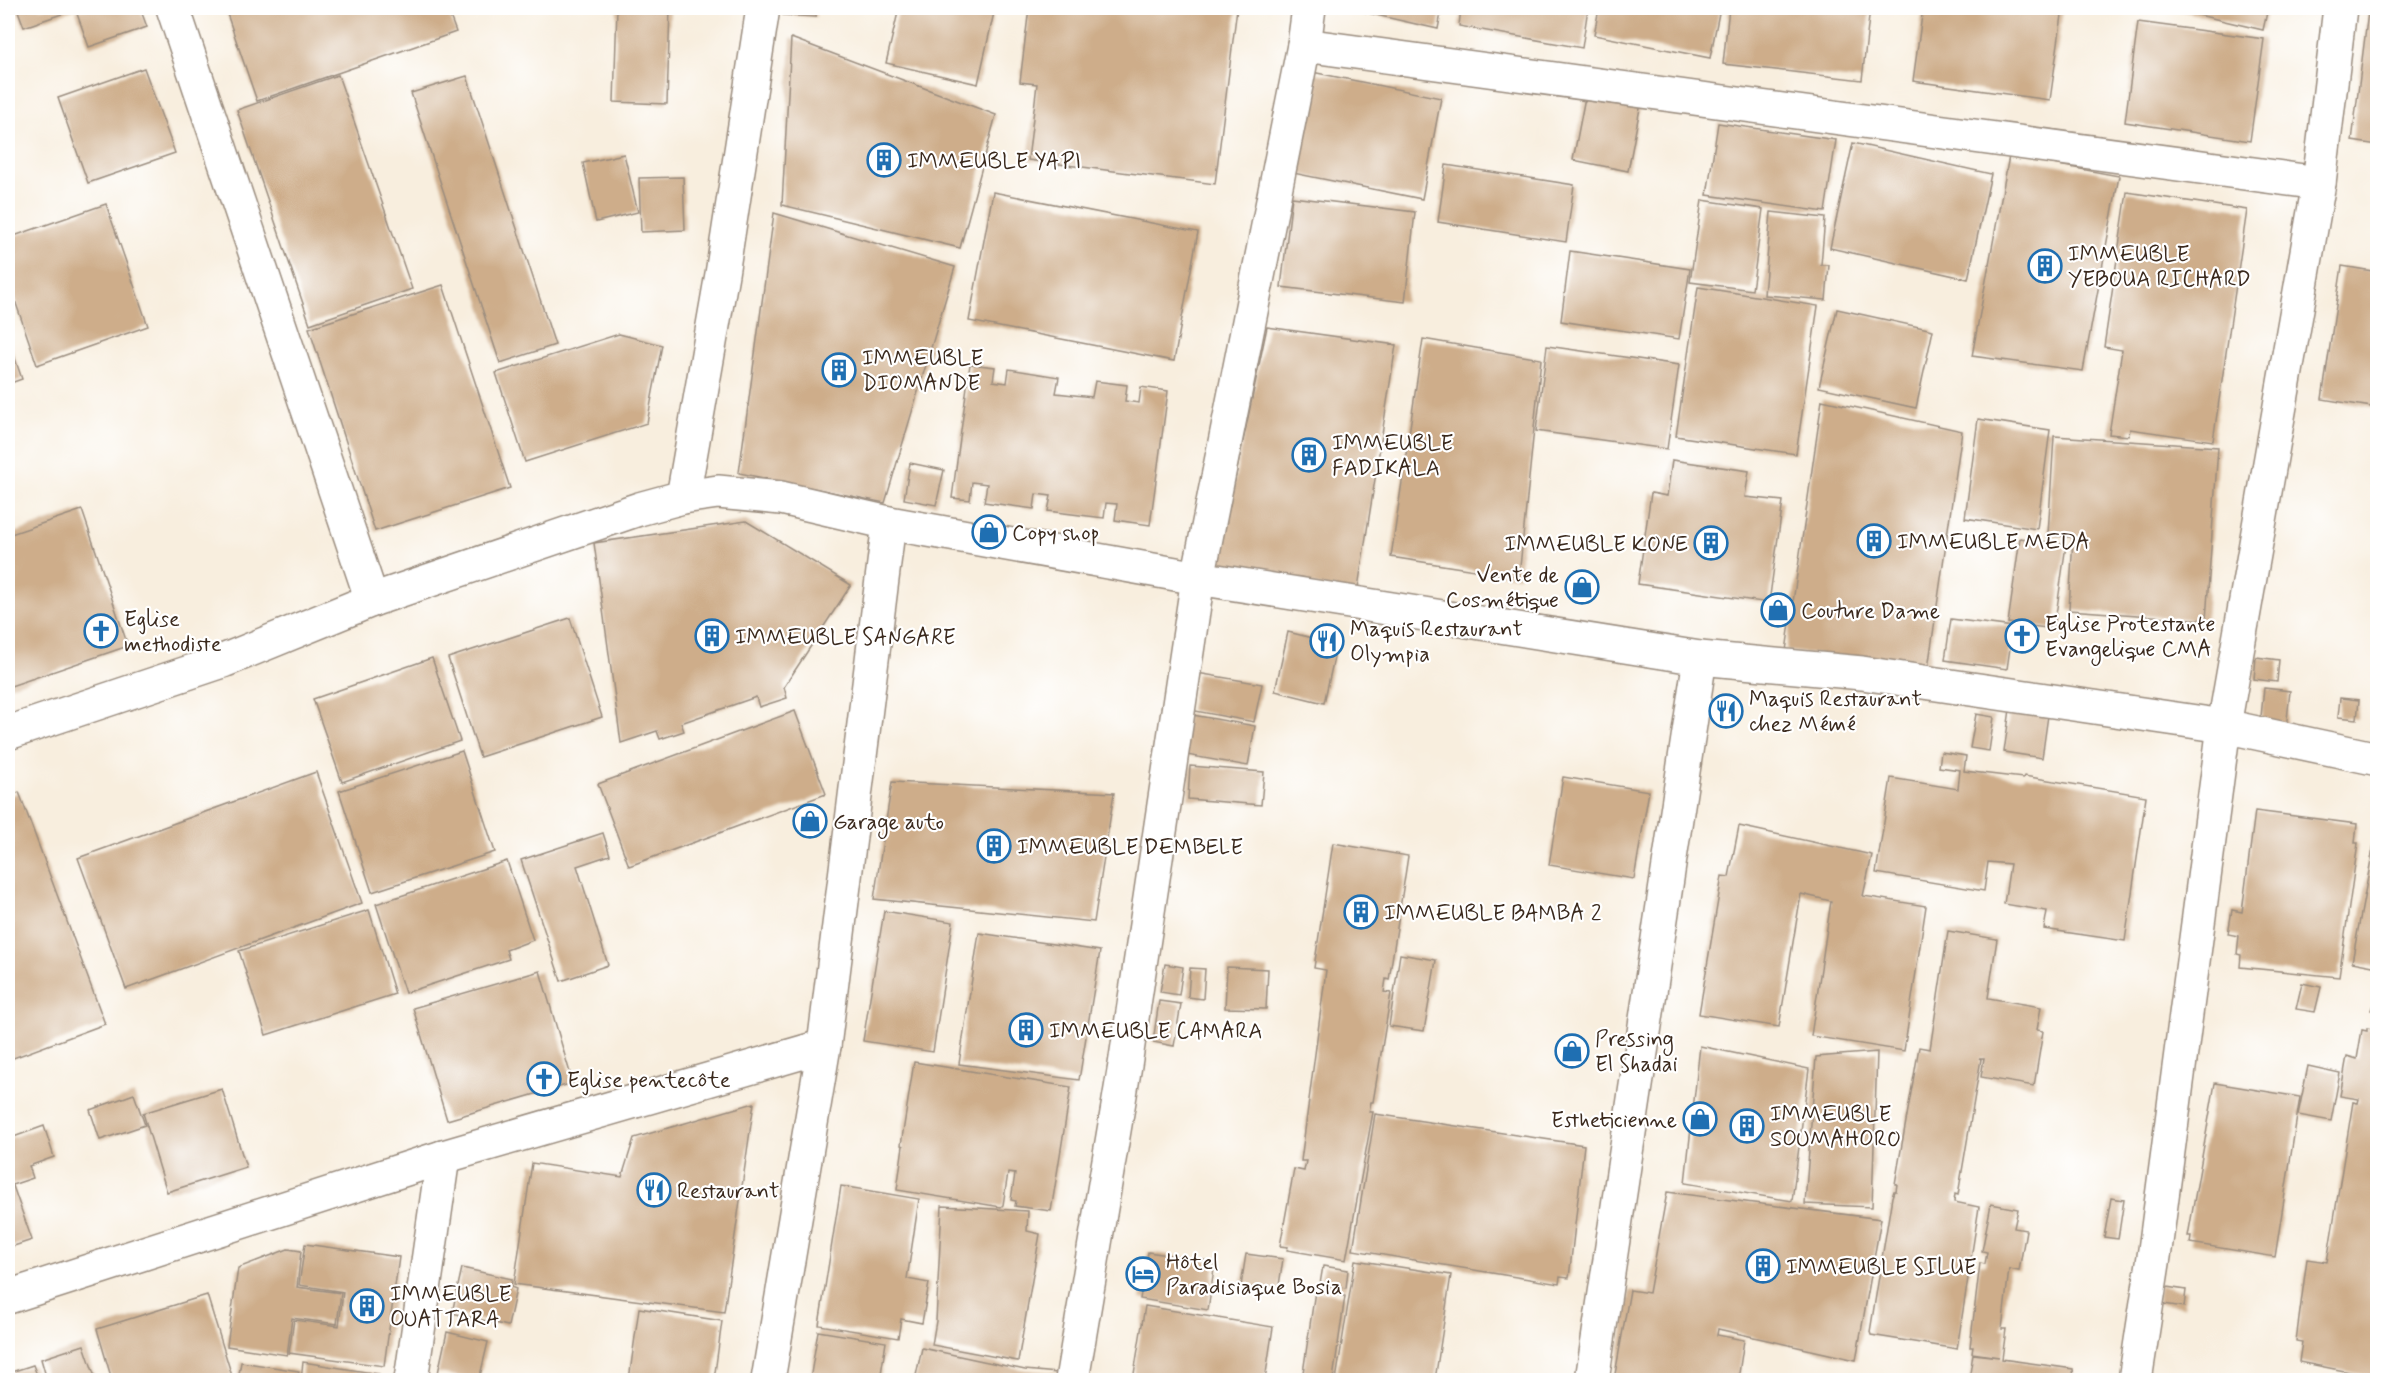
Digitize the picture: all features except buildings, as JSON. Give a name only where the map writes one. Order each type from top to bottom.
[{"type":"street","points":[[172,8],[230,172],[372,600]]},
{"type":"street","points":[[683,497],[723,274],[763,8]]},
{"type":"street","points":[[1072,1380],[1125,1065],[1198,578],[1304,45],[1309,8]]},
{"type":"street","points":[[2135,1380],[2155,1250],[2224,726],[2319,183],[2340,8]]},
{"type":"street","points":[[1304,45],[2319,183]]},
{"type":"street","points":[[8,733],[223,661],[372,600],[639,509],[683,497],[718,492],[781,498],[889,523],[1198,578],[1700,658],[1862,673],[2224,726],[2378,759]]},
{"type":"street","points":[[768,1380],[824,1046],[889,523]]},
{"type":"street","points":[[1592,1380],[1700,658]]},
{"type":"street","points":[[8,1297],[443,1157],[824,1046]]},
{"type":"street","points":[[411,1380],[443,1157]]},
{"type":"place","name":"IMMEUBLE YAPI","points":[[884,160]]},
{"type":"place","name":"IMMEUBLE YEBOUA RICHARD","points":[[2045,266]]},
{"type":"place","name":"IMMEUBLE DIOMANDE","points":[[839,370]]},
{"type":"place","name":"IMMEUBLE FADIKALA","points":[[1309,455]]},
{"type":"place","name":"Copy shop","points":[[989,532]]},
{"type":"place","name":"IMMEUBLE MEDA","points":[[1874,541]]},
{"type":"place","name":"IMMEUBLE KONE","points":[[1711,543]]},
{"type":"place","name":"Vente de Cosmétique","points":[[1582,587]]},
{"type":"place","name":"Couture Dame","points":[[1778,610]]},
{"type":"place","name":"Eglise methodiste","points":[[101,631]]},
{"type":"place","name":"IMMEUBLE SANGARE","points":[[712,636]]},
{"type":"place","name":"Eglise Protestante Evangelique CMA","points":[[2022,636]]},
{"type":"place","name":"Maquis Restaurant Olympia","points":[[1327,641]]},
{"type":"place","name":"Maquis Restaurant chez Mémé","points":[[1726,711]]},
{"type":"place","name":"Garage auto","points":[[810,821]]},
{"type":"place","name":"IMMEUBLE DEMBELE","points":[[994,846]]},
{"type":"place","name":"IMMEUBLE BAMBA 2","points":[[1361,912]]},
{"type":"place","name":"IMMEUBLE CAMARA","points":[[1026,1030]]},
{"type":"place","name":"Pressing El Shadai","points":[[1572,1051]]},
{"type":"place","name":"Eglise pentecôte","points":[[544,1079]]},
{"type":"place","name":"Estheticienne","points":[[1700,1119]]},
{"type":"place","name":"IMMEUBLE SOUMAHORO","points":[[1747,1126]]},
{"type":"place","name":"Restaurant","points":[[654,1190]]},
{"type":"place","name":"IMMEUBLE SILUE","points":[[1763,1266]]},
{"type":"place","name":"Hôtel Paradisiaque Bosia","points":[[1143,1274]]},
{"type":"place","name":"IMMEUBLE OUATTARA","points":[[367,1306]]}]
